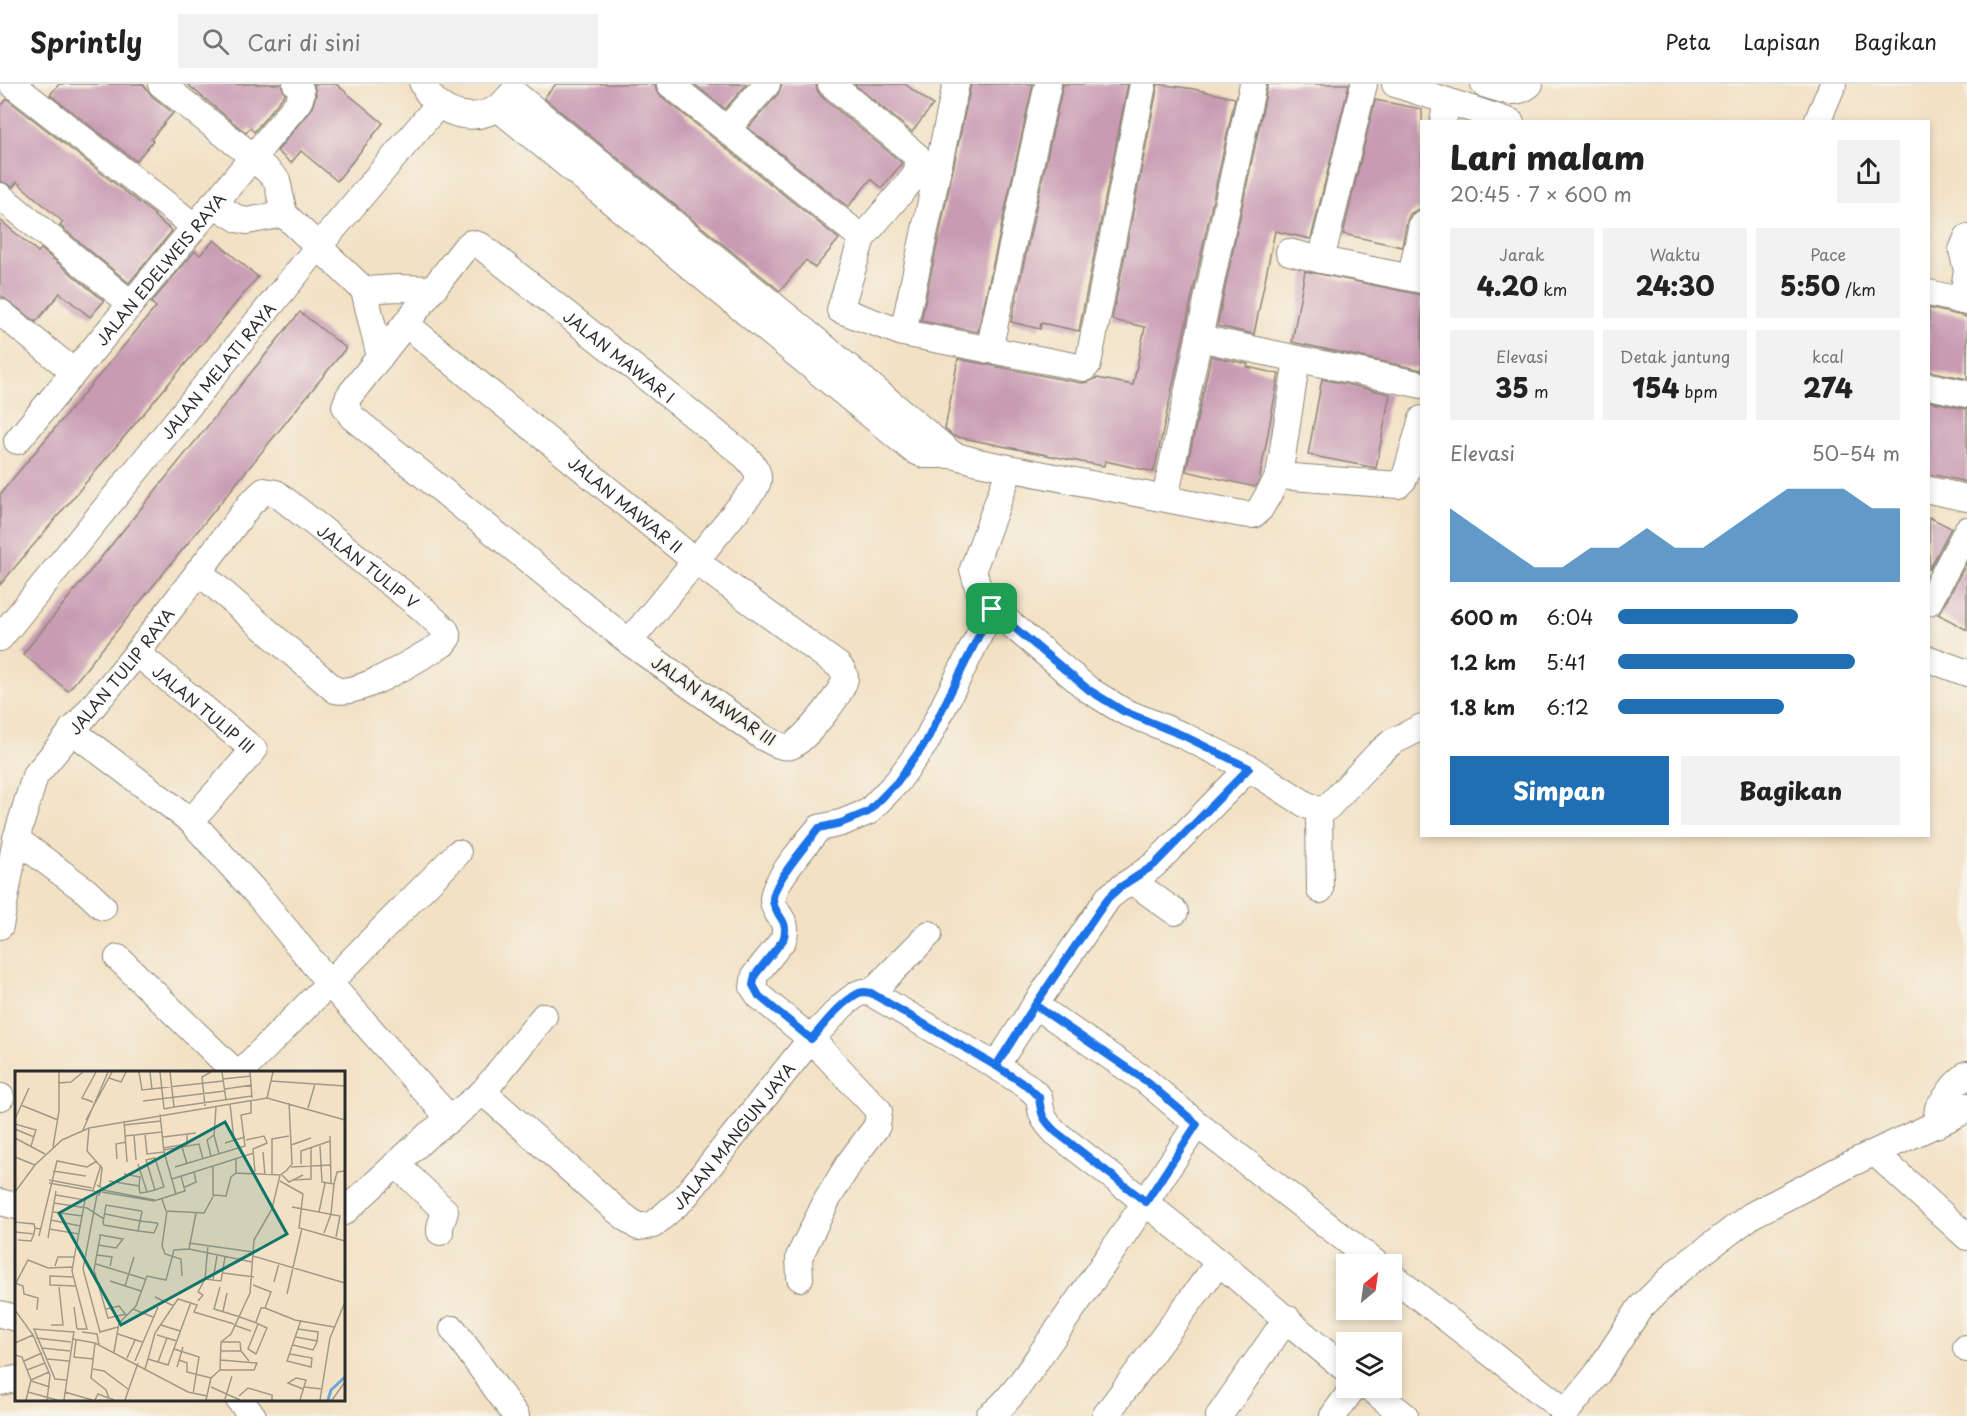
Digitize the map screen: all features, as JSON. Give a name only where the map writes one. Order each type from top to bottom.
[{"type":"street","points":[[12,84],[194,226]]},
{"type":"street","points":[[161,84],[253,157],[278,182],[284,214],[364,290],[380,357]]},
{"type":"street","points":[[423,84],[427,93],[438,105],[457,115],[478,116],[509,95]]},
{"type":"street","points":[[670,84],[862,238]]},
{"type":"street","points":[[727,129],[766,84]]},
{"type":"street","points":[[822,345],[840,309],[862,238],[915,176],[918,165],[917,156],[831,84]]},
{"type":"street","points":[[903,333],[956,84]]},
{"type":"street","points":[[989,350],[1048,84]]},
{"type":"street","points":[[840,309],[903,333],[1075,367],[1087,367],[1143,84]]},
{"type":"street","points":[[1165,498],[1252,84]]},
{"type":"street","points":[[1321,261],[1364,84]]},
{"type":"street","points":[[1395,84],[1445,111],[1499,120]]},
{"type":"street","points":[[1484,84],[1509,92],[1530,84]]},
{"type":"street","points":[[1818,120],[1833,84]]},
{"type":"street","name":"JALAN EDELWEIS RAYA","points":[[17,441],[297,104],[298,90]]},
{"type":"street","points":[[509,95],[822,345],[953,454]]},
{"type":"street","points":[[509,95],[913,450],[924,454],[953,454],[1010,469],[1253,515],[1260,509],[1279,476],[1297,359]]},
{"type":"street","name":"JALAN MELATI RAYA","points":[[0,638],[318,248],[438,105]]},
{"type":"street","points":[[0,196],[130,303]]},
{"type":"street","points":[[213,204],[243,221],[284,214]]},
{"type":"street","points":[[1930,293],[1964,302],[1967,270],[1962,250],[1967,238]]},
{"type":"street","name":"JALAN MAWAR I","points":[[629,642],[352,417],[345,406],[346,400],[468,244],[476,243],[481,246],[745,456],[756,468],[759,482],[694,560]]},
{"type":"street","points":[[1289,252],[1321,261],[1417,278],[1420,246]]},
{"type":"street","points":[[364,290],[434,289]]},
{"type":"street","points":[[0,312],[74,372]]},
{"type":"street","name":"JALAN MAWAR II","points":[[406,324],[694,560],[838,666],[844,673],[845,680],[839,693],[801,740]]},
{"type":"street","points":[[1199,338],[1420,385]]},
{"type":"street","points":[[1930,386],[1967,394]]},
{"type":"street","points":[[1279,476],[1398,485],[1406,474],[1420,425]]},
{"type":"street","points":[[1010,469],[973,569],[981,599],[1089,690],[1123,711],[1182,735],[1249,768],[1319,811]]},
{"type":"street","points":[[1930,490],[1967,498]]},
{"type":"street","name":"JALAN TULIP RAYA","points":[[4,903],[16,839],[35,776],[137,653],[259,494],[264,491],[276,493]]},
{"type":"street","name":"JALAN TULIP V","points":[[198,571],[335,690],[342,692],[367,685],[442,644],[448,637],[446,631],[423,609],[276,493]]},
{"type":"street","points":[[1930,600],[1967,530]]},
{"type":"street","points":[[629,642],[694,560]]},
{"type":"street","points":[[800,1278],[799,1257],[827,1200],[850,1162],[877,1126],[879,1111],[811,1039],[759,996],[753,985],[755,975],[783,940],[785,934],[786,926],[773,903],[773,898],[779,882],[819,828],[841,823],[868,812],[897,782],[926,742],[992,609]]},
{"type":"street","name":"JALAN MAWAR III","points":[[629,642],[761,736],[790,747],[801,740]]},
{"type":"street","name":"JALAN TULIP III","points":[[137,653],[254,750],[192,821]]},
{"type":"street","points":[[1930,659],[1967,673]]},
{"type":"street","points":[[1319,811],[1328,807],[1366,765],[1392,742],[1420,728]]},
{"type":"street","points":[[71,730],[192,821],[258,895],[330,984],[450,1119]]},
{"type":"street","points":[[996,1066],[1099,910],[1119,888],[1154,865],[1249,768]]},
{"type":"street","points":[[1319,811],[1320,890]]},
{"type":"street","points":[[16,839],[86,891],[103,907]]},
{"type":"street","points":[[242,1071],[458,853]]},
{"type":"street","points":[[1132,881],[1175,912]]},
{"type":"street","points":[[929,934],[871,993],[1027,1086],[1039,1097],[1045,1122],[1056,1132],[1146,1202],[1336,1361]]},
{"type":"street","points":[[118,958],[234,1071]]},
{"type":"street","name":"JALAN MANGUN JAYA","points":[[483,1092],[616,1210],[638,1227],[653,1225],[683,1199],[811,1039],[843,1005],[857,994],[871,993]]},
{"type":"street","points":[[1035,1005],[1146,1081],[1197,1124],[1364,1254]]},
{"type":"street","points":[[346,1203],[483,1092],[544,1016]]},
{"type":"street","points":[[1936,1125],[1938,1108],[1955,1085],[1967,1074]]},
{"type":"street","points":[[1402,1284],[1564,1413],[1597,1374],[1640,1308],[1679,1270],[1752,1215],[1958,1114],[1967,1106]]},
{"type":"street","points":[[996,1414],[1104,1266],[1197,1124]]},
{"type":"street","points":[[1875,1153],[1967,1237]]},
{"type":"street","points":[[396,1164],[445,1211],[440,1223],[440,1232]]},
{"type":"street","points":[[0,1202],[15,1206]]},
{"type":"street","points":[[1105,1416],[1219,1262]]},
{"type":"street","points":[[0,1314],[15,1318]]},
{"type":"street","points":[[1219,1416],[1287,1318]]},
{"type":"street","points":[[453,1329],[516,1416]]},
{"type":"street","points":[[0,1382],[15,1379]]},
{"type":"street","points":[[1333,1416],[1346,1398]]},
{"type":"street","points":[[1383,1398],[1406,1416]]},
{"type":"street","points":[[240,1401],[252,1416]]},
{"type":"building","points":[[59,84],[143,84],[152,96],[173,113],[136,161],[50,95]]},
{"type":"building","points":[[187,84],[281,84],[285,94],[254,132],[250,128],[246,133]]},
{"type":"building","points":[[314,84],[336,84],[383,123],[337,181],[301,151],[291,163],[277,151],[312,108],[316,95]]},
{"type":"building","points":[[556,84],[655,84],[661,96],[839,239],[815,268],[806,260],[780,291],[544,98]]},
{"type":"building","points":[[694,84],[747,84],[725,109]]},
{"type":"building","points":[[782,84],[816,84],[821,96],[902,163],[882,188],[871,179],[848,207],[748,128],[778,94]]},
{"type":"building","points":[[854,84],[905,84],[933,105],[912,132]]},
{"type":"building","points":[[971,84],[1033,84],[978,332],[921,321]]},
{"type":"building","points":[[1063,84],[1128,84],[1079,331],[1041,323],[1040,329],[1011,322]]},
{"type":"building","points":[[1158,84],[1235,98],[1154,472],[1105,461],[1104,466],[1081,462],[953,436],[945,429],[958,359],[1081,383],[1097,378],[1133,385],[1145,327],[1112,320]]},
{"type":"building","points":[[1268,84],[1349,84],[1311,239],[1275,231],[1254,334],[1217,326]]},
{"type":"building","points":[[7,99],[155,215],[172,231],[129,283],[60,226],[63,222],[17,182],[13,187],[0,181],[0,107]]},
{"type":"building","points":[[1375,100],[1422,109],[1420,209],[1410,214],[1402,247],[1343,234]]},
{"type":"building","points":[[0,220],[38,252],[41,249],[104,301],[90,317],[60,293],[36,322],[0,295]]},
{"type":"building","points":[[214,240],[258,277],[0,585],[0,494],[156,307],[151,303],[195,251],[200,255]]},
{"type":"building","points":[[1305,271],[1420,295],[1420,370],[1292,342]]},
{"type":"building","points":[[1930,308],[1967,317],[1967,379],[1930,371]]},
{"type":"building","points":[[300,312],[346,348],[68,691],[23,654]]},
{"type":"building","points":[[1211,356],[1279,374],[1259,482],[1255,487],[1186,471]]},
{"type":"building","points":[[1322,379],[1390,394],[1376,468],[1308,455]]},
{"type":"building","points":[[1930,401],[1967,409],[1967,482],[1930,474]]},
{"type":"building","points":[[1930,518],[1951,528],[1930,568]]},
{"type":"building","points":[[1967,562],[1967,630],[1938,614]]},
{"type":"route","points":[[992,609],[926,742],[909,767],[868,812],[841,823],[819,828],[779,882],[773,903],[786,926],[785,934],[783,940],[755,975],[753,987],[759,996],[811,1039],[843,1005],[857,994],[871,993],[996,1066],[1035,1005],[1146,1081],[1197,1124],[1146,1202],[1056,1132],[1045,1122],[1039,1097],[1027,1086],[996,1066],[1002,1057],[1035,1005],[1108,898],[1154,865],[1249,768],[1182,735],[1123,711],[1089,690],[992,609]]}]
